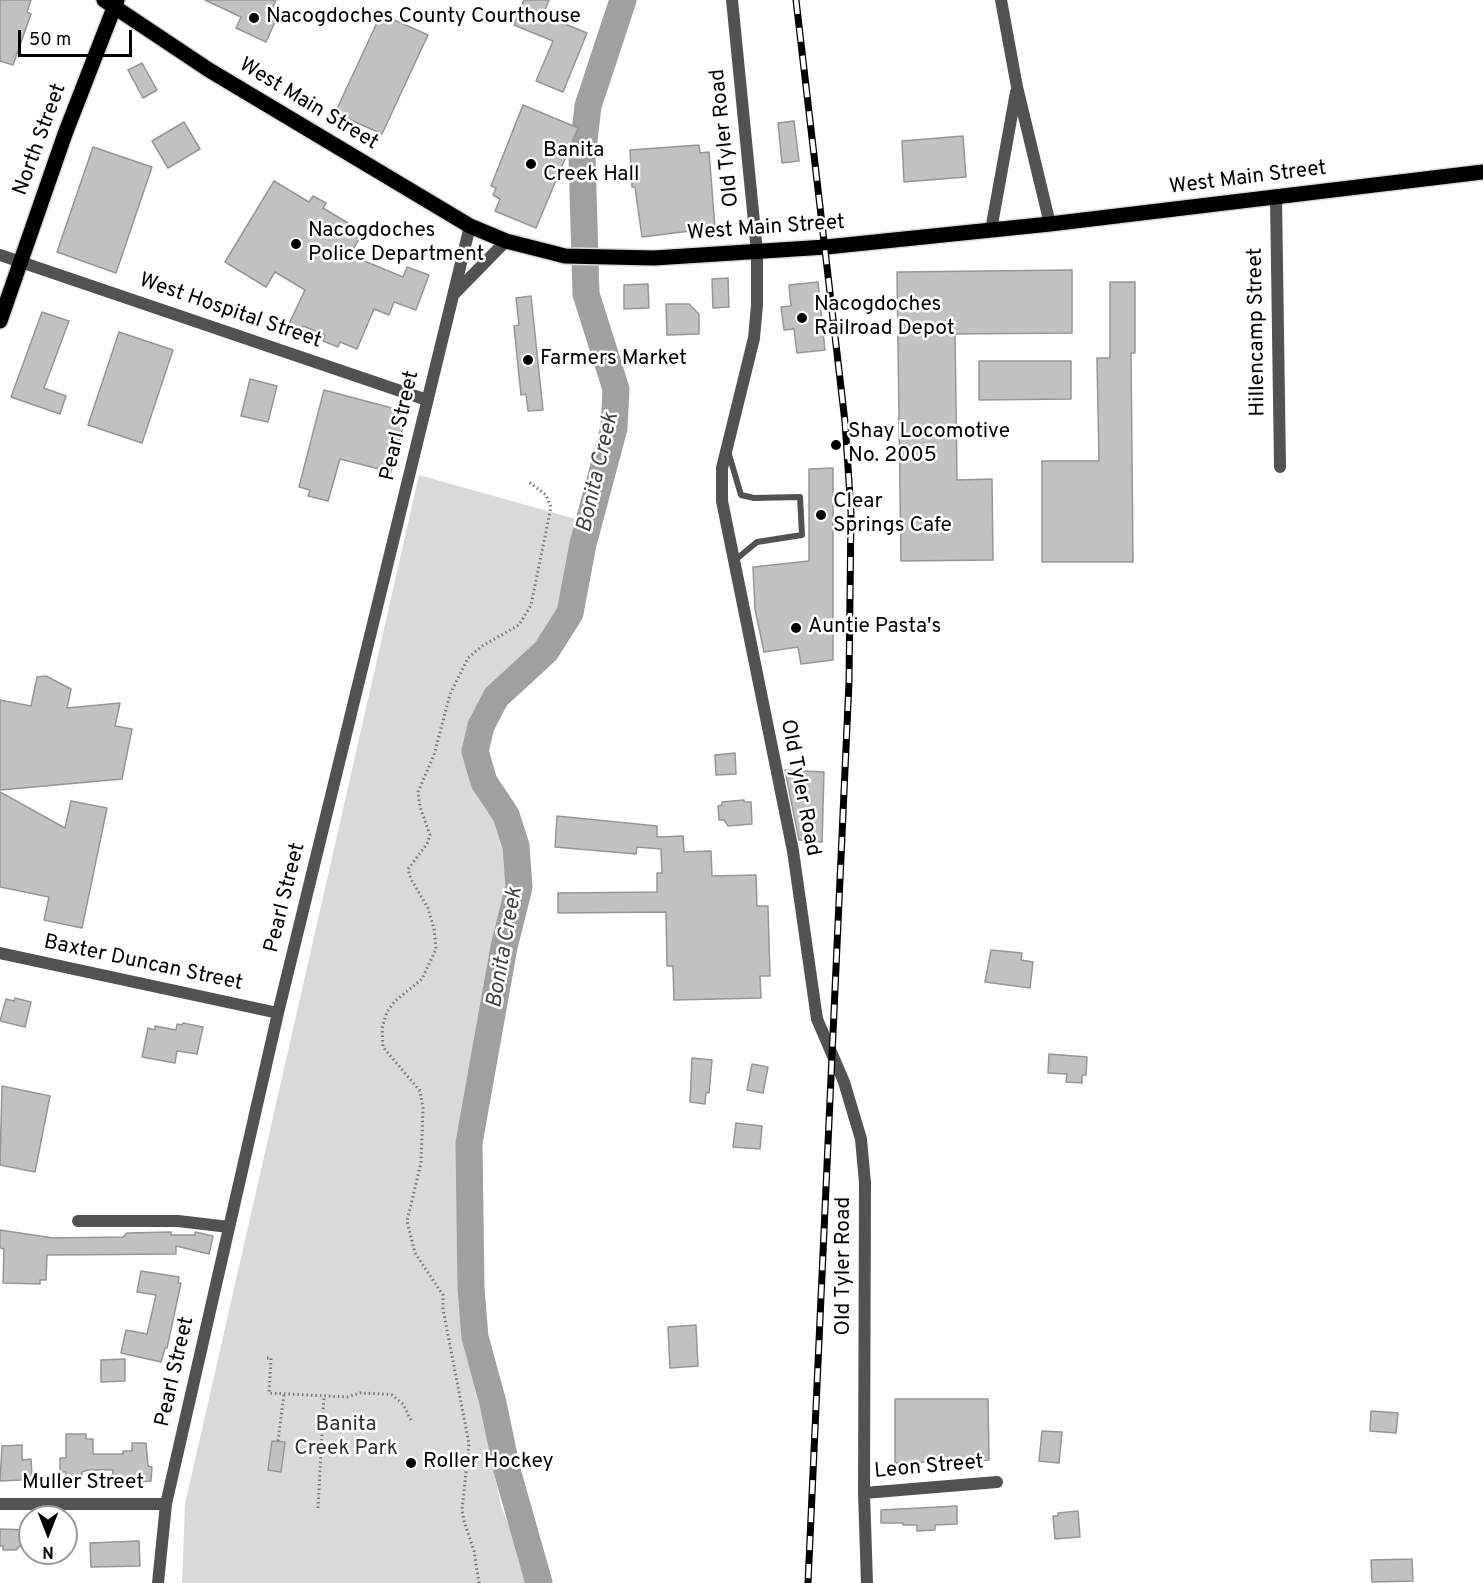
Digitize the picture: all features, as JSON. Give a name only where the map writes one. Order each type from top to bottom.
[{"type":"main road","name":"West Main Street","points":[[112,3],[209,70],[470,226],[506,242],[565,256],[612,259],[757,252],[1050,224],[1483,172]]},
{"type":"main road","name":"North Street","points":[[0,321],[19,261],[112,3]]},
{"type":"street","name":"Old Tyler Road","points":[[732,0],[757,252],[757,305],[753,338],[722,468],[722,501],[793,851],[817,1019],[844,1082],[862,1150],[865,1183],[864,1493],[867,1583]]},
{"type":"street","points":[[1001,0],[1017,87],[1050,224]]},
{"type":"street","points":[[991,230],[1017,87]]},
{"type":"street","name":"Hillencamp Street","points":[[1276,196],[1280,467]]},
{"type":"street","name":"Pearl Street","points":[[159,1583],[166,1504],[278,1012],[470,226]]},
{"type":"street","points":[[452,296],[506,242]]},
{"type":"street","name":"West Hospital Street","points":[[0,255],[427,400]]},
{"type":"street","name":"Baxter Duncan Street","points":[[0,953],[278,1012]]},
{"type":"street","points":[[78,1221],[178,1221],[229,1227]]},
{"type":"street","name":"Leon Street","points":[[864,1493],[997,1482]]},
{"type":"street","name":"Muller Street","points":[[0,1504],[166,1504]]},
{"type":"lane","points":[[727,445],[741,495],[754,498],[800,497],[802,535],[757,542],[733,562]]},
{"type":"path","points":[[479,1583],[474,1551],[464,1521],[469,1444],[443,1309],[443,1295],[415,1253],[407,1221],[421,1163],[423,1108],[420,1091],[383,1047],[382,1028],[387,1012],[395,1001],[423,979],[436,949],[434,929],[428,908],[411,879],[408,869],[427,844],[430,835],[420,807],[418,792],[434,755],[450,694],[468,658],[482,646],[519,625],[531,605],[551,507],[546,495],[529,482]]},
{"type":"path","points":[[267,1358],[271,1358],[269,1393],[347,1397],[360,1393],[392,1395],[403,1404],[412,1422]]},
{"type":"path","points":[[278,1441],[284,1394]]},
{"type":"path","points":[[318,1508],[324,1396]]},
{"type":"green space","name":"Banita Creek Park","points":[[419,475],[583,521],[567,613],[543,650],[494,694],[477,724],[471,752],[479,784],[501,820],[510,846],[512,886],[461,1142],[470,1342],[487,1402],[491,1457],[501,1506],[531,1583],[182,1583],[185,1504]]},
{"type":"building","points":[[0,0],[31,0],[27,12],[31,14],[13,65],[0,61]]},
{"type":"building","name":"Nacogdoches County Courthouse","points":[[205,0],[276,0],[268,19],[275,22],[266,42],[236,28],[241,17]]},
{"type":"building","points":[[524,0],[549,0],[543,15],[587,33],[563,92],[536,81],[553,41],[514,25]]},
{"type":"building","points":[[381,14],[428,35],[382,134],[335,113]]},
{"type":"building","points":[[142,63],[157,90],[143,98],[128,70]]},
{"type":"building","name":"Banita Creek Hall","points":[[523,105],[578,128],[536,228],[495,211],[500,199],[493,195],[496,188],[491,186]]},
{"type":"building","points":[[794,121],[799,161],[782,163],[778,123]]},
{"type":"building","points":[[184,122],[200,149],[168,168],[152,141]]},
{"type":"building","points":[[963,136],[966,177],[904,182],[902,141]]},
{"type":"building","points":[[699,145],[700,153],[709,152],[715,228],[642,237],[635,187],[632,187],[630,150]]},
{"type":"building","points":[[93,147],[152,167],[116,273],[57,252]]},
{"type":"building","name":"Nacogdoches Police Department","points":[[274,181],[309,202],[313,196],[326,203],[323,208],[363,232],[350,255],[403,277],[407,267],[429,275],[416,310],[394,302],[389,315],[374,309],[357,349],[340,342],[338,347],[323,341],[325,335],[303,326],[300,332],[288,326],[305,290],[275,272],[266,287],[225,262]]},
{"type":"building","points":[[1072,270],[1072,333],[955,334],[957,480],[992,479],[993,560],[901,561],[897,272]]},
{"type":"building","points":[[728,278],[729,307],[713,308],[712,279]]},
{"type":"building","name":"Nacogdoches Railroad Depot","points":[[818,282],[825,350],[797,353],[794,329],[784,330],[781,307],[791,306],[789,285]]},
{"type":"building","points":[[1110,282],[1135,282],[1135,353],[1131,353],[1133,562],[1042,562],[1042,461],[1099,461],[1097,358],[1110,358]]},
{"type":"building","points":[[648,284],[649,308],[624,309],[624,285]]},
{"type":"building","name":"Farmers Market","points":[[531,296],[543,410],[528,411],[526,394],[521,395],[514,326],[519,325],[516,298]]},
{"type":"building","points":[[666,304],[689,304],[699,314],[699,334],[667,335]]},
{"type":"building","points":[[42,312],[69,321],[44,388],[66,396],[60,414],[11,397]]},
{"type":"building","points":[[119,332],[173,350],[142,443],[88,425]]},
{"type":"building","points":[[979,361],[1071,361],[1071,399],[979,400]]},
{"type":"building","points":[[250,379],[277,386],[268,422],[241,416]]},
{"type":"building","points":[[324,390],[407,412],[391,472],[340,459],[328,501],[308,496],[310,490],[299,487]]},
{"type":"building","points":[[833,468],[833,660],[801,664],[798,647],[764,652],[755,609],[753,567],[809,561],[809,469]]},
{"type":"building","points":[[46,676],[71,689],[67,708],[120,703],[115,726],[132,729],[122,779],[0,790],[0,700],[31,706],[37,677]]},
{"type":"building","points":[[735,753],[736,774],[716,775],[715,755]]},
{"type":"building","points":[[785,770],[824,772],[822,842],[799,840]]},
{"type":"building","points":[[0,792],[65,828],[71,801],[107,808],[82,928],[44,920],[49,897],[0,887]]},
{"type":"building","points":[[744,800],[744,802],[751,802],[752,824],[728,826],[724,820],[719,820],[718,806],[722,805],[722,802]]},
{"type":"building","points":[[557,816],[657,826],[657,837],[683,836],[684,852],[711,851],[712,876],[756,875],[757,906],[768,906],[770,976],[760,976],[761,998],[674,1000],[673,966],[667,966],[666,912],[558,913],[558,893],[657,892],[657,873],[662,873],[661,849],[637,847],[636,854],[555,847]]},
{"type":"building","points":[[991,950],[1022,953],[1021,960],[1033,962],[1030,988],[985,982]]},
{"type":"building","points":[[15,998],[31,1002],[25,1027],[0,1021],[6,999],[14,1001]]},
{"type":"building","points":[[183,1023],[203,1027],[197,1054],[177,1051],[175,1063],[142,1057],[148,1028],[155,1030],[155,1026],[176,1030],[177,1024],[182,1025]]},
{"type":"building","points":[[1049,1054],[1087,1057],[1086,1075],[1082,1075],[1082,1083],[1066,1082],[1067,1074],[1048,1073]]},
{"type":"building","points":[[692,1058],[712,1060],[709,1093],[706,1092],[705,1104],[690,1102]]},
{"type":"building","points":[[752,1064],[768,1067],[763,1093],[747,1090]]},
{"type":"building","points":[[2,1086],[50,1096],[35,1172],[0,1165]]},
{"type":"building","points":[[736,1123],[762,1126],[760,1149],[733,1147]]},
{"type":"building","points":[[0,1230],[53,1238],[123,1237],[127,1233],[171,1232],[171,1235],[195,1235],[195,1232],[213,1236],[209,1254],[176,1246],[176,1254],[47,1255],[46,1280],[40,1280],[40,1284],[3,1283],[4,1249],[0,1248]]},
{"type":"building","points":[[141,1271],[179,1277],[178,1283],[181,1283],[167,1348],[165,1348],[161,1362],[121,1353],[126,1330],[147,1334],[156,1295],[137,1292]]},
{"type":"building","points":[[696,1325],[698,1366],[670,1368],[668,1327]]},
{"type":"building","points":[[125,1359],[125,1381],[101,1382],[101,1360]]},
{"type":"building","points":[[895,1399],[988,1399],[989,1460],[895,1463]]},
{"type":"building","points":[[1371,1411],[1398,1413],[1396,1433],[1370,1431]]},
{"type":"building","points":[[1042,1431],[1062,1432],[1059,1463],[1039,1461]]},
{"type":"building","points":[[66,1434],[86,1434],[86,1439],[93,1439],[93,1454],[123,1454],[123,1451],[132,1451],[132,1443],[146,1443],[148,1466],[152,1467],[151,1481],[112,1483],[113,1470],[88,1470],[82,1472],[82,1477],[66,1476],[66,1472],[60,1472],[60,1458],[66,1458]]},
{"type":"building","points":[[272,1441],[285,1442],[281,1472],[268,1470]]},
{"type":"building","points":[[22,1445],[22,1460],[31,1459],[32,1476],[22,1476],[22,1480],[0,1481],[2,1446]]},
{"type":"building","points":[[957,1506],[957,1524],[935,1525],[935,1530],[917,1531],[917,1525],[881,1523],[881,1510]]},
{"type":"building","points":[[1078,1511],[1080,1537],[1055,1539],[1053,1516],[1058,1516],[1058,1513]]},
{"type":"building","points":[[0,1529],[18,1530],[16,1550],[3,1550],[3,1546],[0,1546]]},
{"type":"building","points":[[139,1541],[140,1566],[91,1567],[90,1543]]},
{"type":"building","points":[[1412,1559],[1413,1581],[1372,1582],[1371,1560]]},
{"type":"waterway","name":"Bonita Creek","points":[[539,1583],[507,1470],[493,1403],[475,1337],[471,1288],[469,1143],[504,947],[519,887],[516,846],[506,815],[484,782],[475,751],[481,726],[496,697],[546,651],[570,613],[583,544],[614,428],[616,389],[586,294],[582,157],[588,106],[623,0]]},
{"type":"railway","points":[[796,0],[845,422],[851,512],[849,682],[808,1583]]},
{"type":"place","name":"Nacogdoches County Courthouse","points":[[254,18]]},
{"type":"place","name":"Banita Creek Hall","points":[[531,164]]},
{"type":"place","name":"Nacogdoches Police Department","points":[[296,244]]},
{"type":"place","name":"Nacogdoches Railroad Depot","points":[[802,318]]},
{"type":"place","name":"Farmers Market","points":[[528,360]]},
{"type":"place","name":"Shay Locomotive No. 2005","points":[[836,445]]},
{"type":"place","name":"Clear Springs Cafe","points":[[821,515]]},
{"type":"place","name":"Auntie Pasta's","points":[[796,628]]},
{"type":"place","name":"Roller Hockey","points":[[411,1463]]}]
